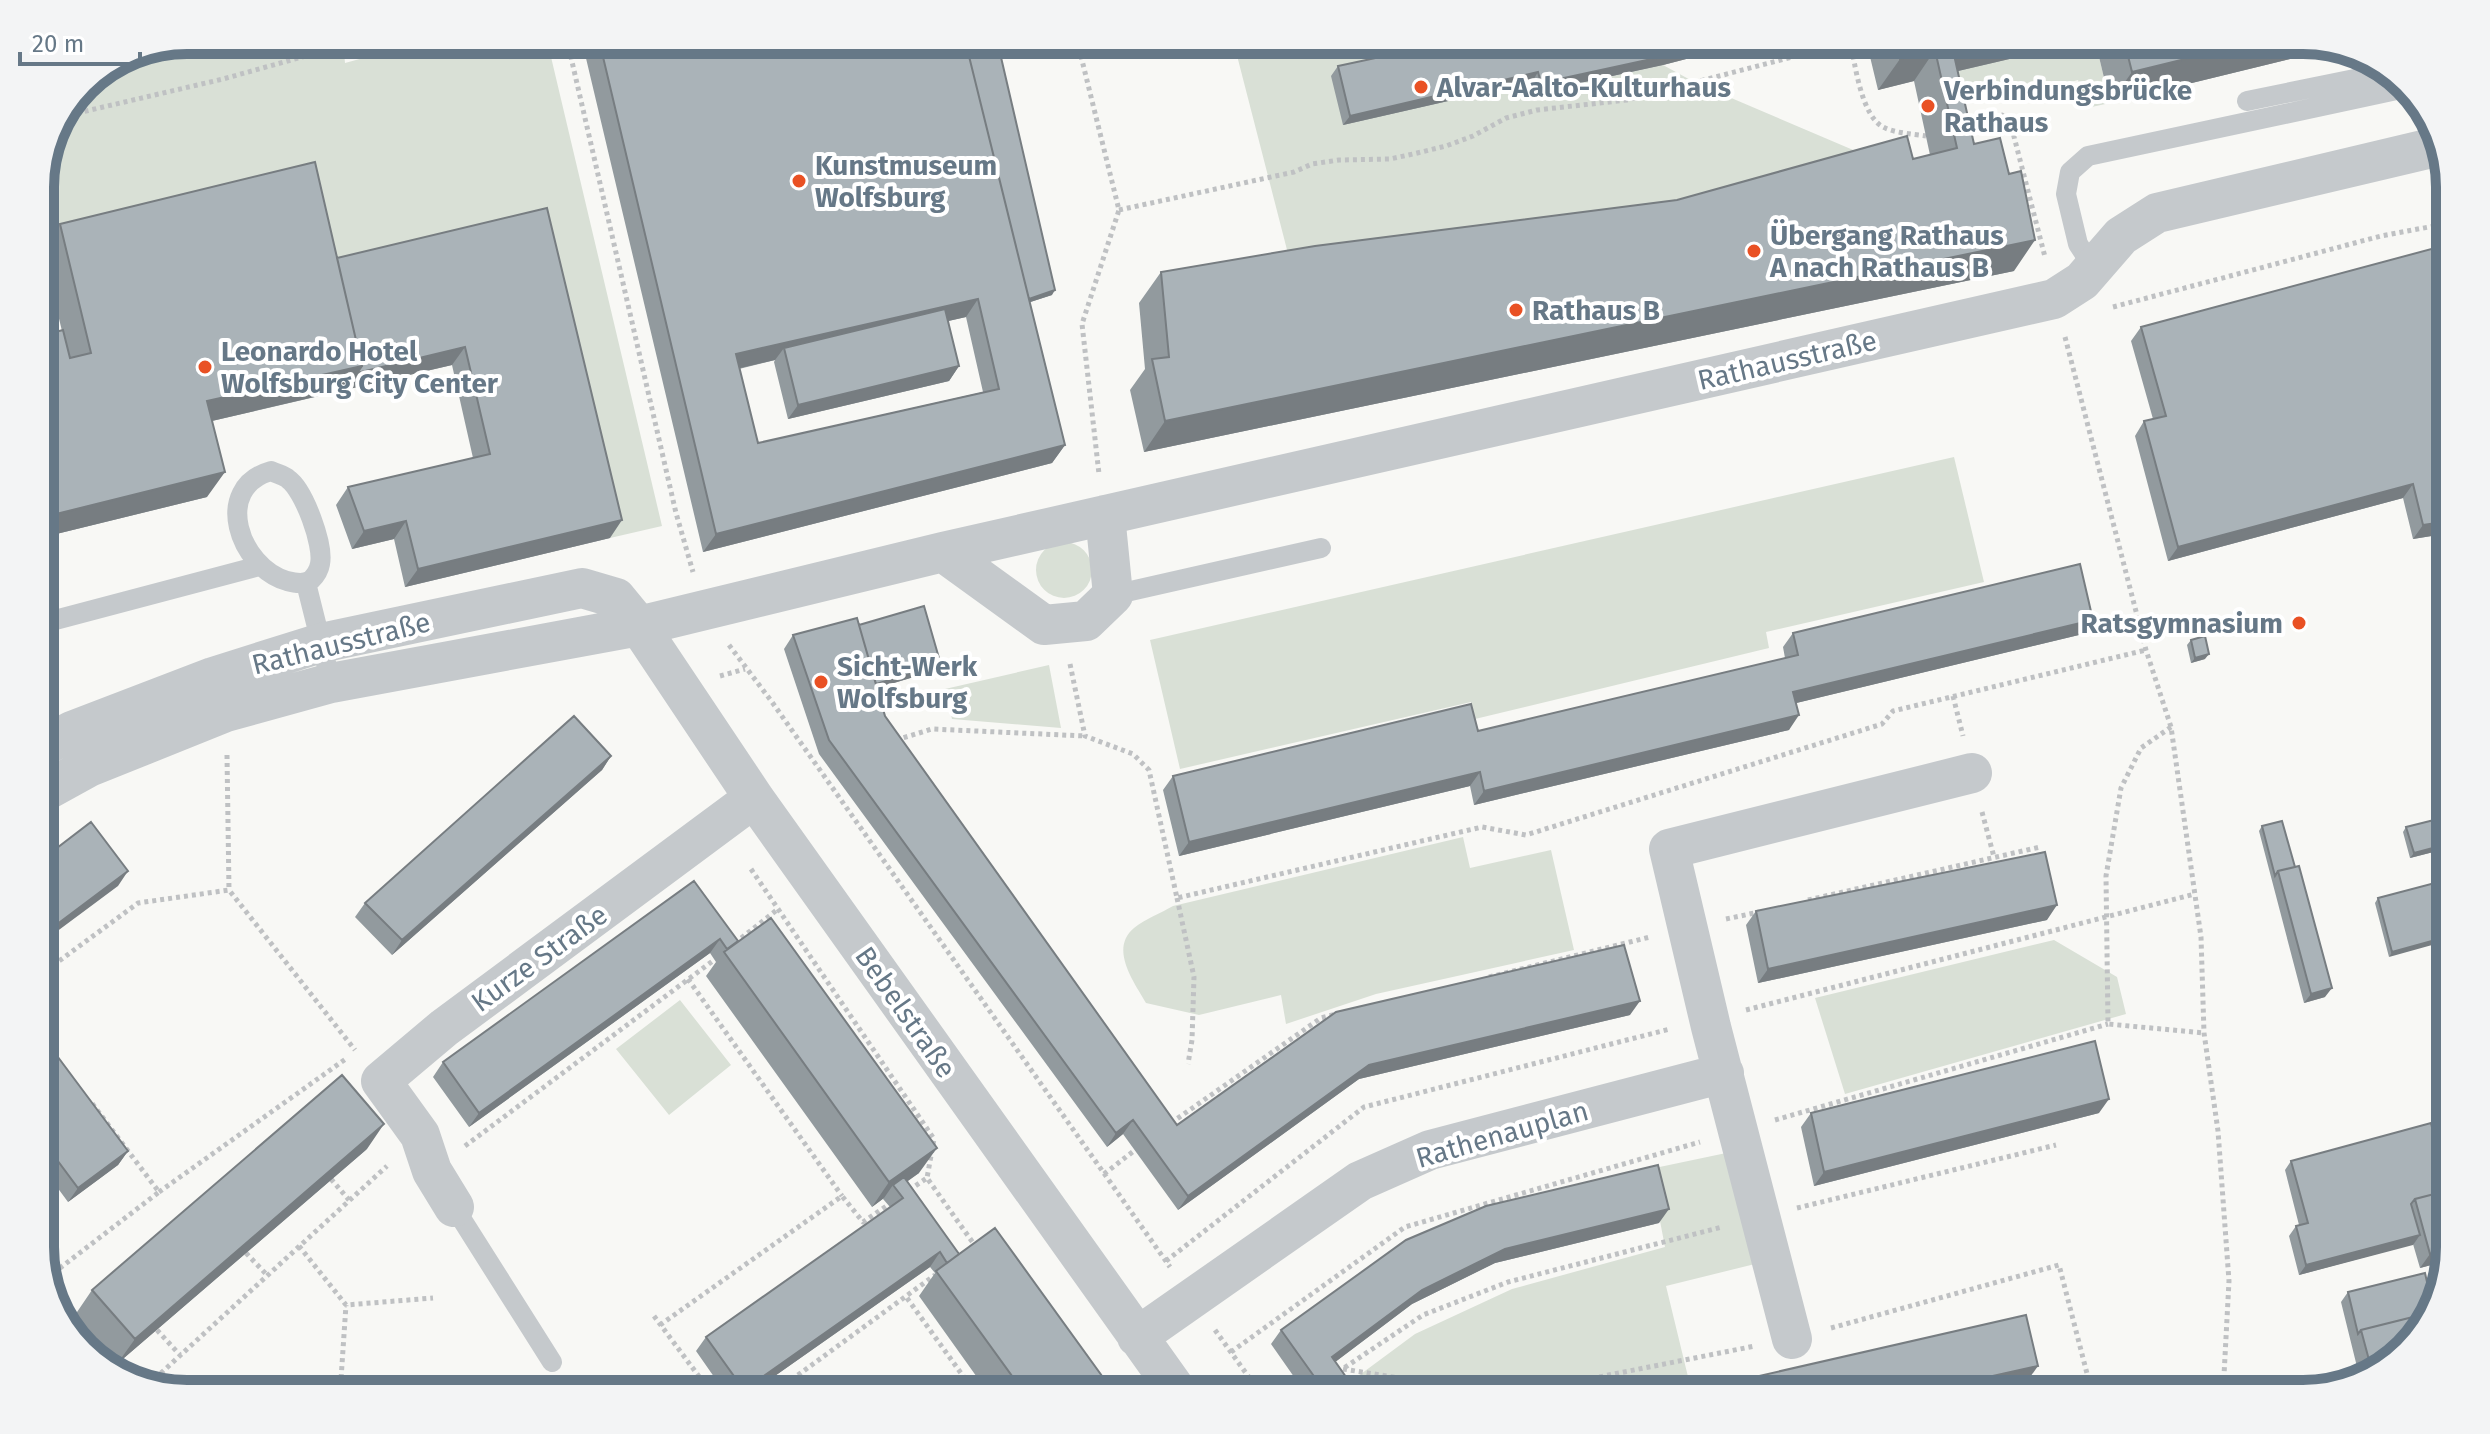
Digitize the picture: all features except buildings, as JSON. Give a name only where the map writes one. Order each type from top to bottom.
[{"type":"street","name":"Rathausstraße","points":[[54,786],[89,767],[226,712],[331,683],[639,626],[943,552],[2054,299],[2069,291],[2121,236],[2157,213],[2430,148]]},
{"type":"street","points":[[943,552],[1044,625],[1086,621],[1113,595],[1105,515]]},
{"type":"street","name":"Rathausstraße","points":[[54,741],[213,677],[321,643],[582,588],[616,598],[639,626]]},
{"type":"street","name":"Bebelstraße","points":[[639,626],[754,798],[1169,1380]]},
{"type":"street","points":[[1792,1339],[1669,849],[1972,773]]},
{"type":"street","name":"Kurze Straße","points":[[454,1207],[426,1153],[381,1081],[444,1028],[754,798]]},
{"type":"street","name":"Rathenauplan","points":[[1137,1337],[1360,1181],[1430,1150],[1724,1073]]},
{"type":"lane","points":[[2247,101],[2375,75]]},
{"type":"lane","points":[[2093,267],[2078,244],[2066,194],[2070,172],[2088,156],[2394,91]]},
{"type":"lane","points":[[271,471],[288,478],[307,505],[319,546],[320,564],[314,577],[306,583],[282,580],[259,566],[241,539],[238,514],[241,499],[257,475],[271,471]]},
{"type":"lane","points":[[1113,595],[1321,548]]},
{"type":"lane","points":[[54,620],[259,566]]},
{"type":"lane","points":[[306,583],[331,683]]},
{"type":"lane","points":[[454,1207],[552,1362]]},
{"type":"path","points":[[76,113],[223,79],[313,54]]},
{"type":"path","points":[[570,54],[676,513],[704,610],[1251,1380]]},
{"type":"path","points":[[1080,54],[1119,210],[1082,324],[1105,515]]},
{"type":"path","points":[[1119,210],[1294,172],[1312,164],[1390,159],[1413,154],[1446,146],[1506,118],[1537,110],[1627,100],[1801,54]]},
{"type":"path","points":[[1853,54],[1866,107],[1875,120],[1884,128],[1926,136]]},
{"type":"path","points":[[1956,126],[1982,117],[2002,115],[2011,125],[2146,650],[2171,727],[2201,937],[2204,1033],[2218,1131],[2229,1281],[2224,1380]]},
{"type":"path","points":[[2107,309],[2381,236],[2436,226]]},
{"type":"path","points":[[1063,623],[1085,736]]},
{"type":"path","points":[[1177,898],[1482,827],[1526,835],[1882,724],[1893,711],[2146,650]]},
{"type":"path","points":[[681,688],[745,669]]},
{"type":"path","points":[[57,1272],[159,1192],[356,1051],[229,890],[226,712]]},
{"type":"path","points":[[2108,1024],[2106,876],[2121,788],[2141,748],[2171,727]]},
{"type":"path","points":[[894,741],[932,729],[1085,736],[1133,754],[1149,770],[1194,977],[1188,1064]]},
{"type":"path","points":[[720,823],[934,1139],[927,1178],[984,1258]]},
{"type":"path","points":[[1795,903],[2040,847]]},
{"type":"path","points":[[54,965],[138,903],[229,890]]},
{"type":"path","points":[[1166,1261],[1364,1107],[2195,894]]},
{"type":"path","points":[[725,951],[778,909]]},
{"type":"path","points":[[1489,977],[1764,910]]},
{"type":"path","points":[[157,1376],[349,1200],[426,1153],[714,960]]},
{"type":"path","points":[[688,979],[863,1222],[888,1205]]},
{"type":"path","points":[[1161,1131],[1321,1018],[1336,1014]]},
{"type":"path","points":[[1231,1352],[1405,1227],[2108,1024],[2204,1033]]},
{"type":"path","points":[[86,1095],[159,1192]]},
{"type":"path","points":[[1335,1374],[1423,1315],[1508,1282],[2056,1145]]},
{"type":"path","points":[[1104,1174],[1135,1150]]},
{"type":"path","points":[[899,1197],[927,1178]]},
{"type":"path","points":[[331,1179],[349,1200]]},
{"type":"path","points":[[660,1325],[842,1196]]},
{"type":"path","points":[[299,1246],[346,1305],[341,1380]]},
{"type":"path","points":[[966,1252],[975,1246]]},
{"type":"path","points":[[246,1253],[267,1275]]},
{"type":"path","points":[[1584,1380],[1792,1339],[2059,1265],[2089,1380]]},
{"type":"path","points":[[792,1380],[936,1274]]},
{"type":"path","points":[[346,1305],[433,1298]]},
{"type":"path","points":[[907,1298],[966,1380]]},
{"type":"path","points":[[654,1316],[701,1380]]},
{"type":"path","points":[[157,1330],[180,1355]]},
{"type":"path","points":[[1343,1369],[1412,1380]]},
{"type":"shaded area","points":[[187,54],[344,54],[345,63],[378,54],[550,54],[662,526],[610,538],[535,226],[317,278],[54,250],[54,178],[64,136],[76,113],[113,76],[136,64],[161,57]]},
{"type":"shaded area","points":[[1237,54],[1375,54],[1378,66],[1532,82],[1535,93],[1663,65],[1696,83],[1872,158],[1879,169],[1294,277]]},
{"type":"shaded area","points":[[2030,54],[2098,54],[2110,103],[2087,108],[2078,80],[2032,93],[1956,101],[1949,73]]},
{"type":"shaded area","points":[[1954,457],[1984,582],[1766,632],[1769,648],[1475,719],[1471,702],[1180,769],[1150,640]]},
{"type":"shaded area","points":[[1064,542],[1084,550],[1092,570],[1084,590],[1064,598],[1044,590],[1036,570],[1044,550]]},
{"type":"shaded area","points":[[1049,665],[1061,728],[952,719],[945,689]]},
{"type":"shaded area","points":[[1463,837],[1470,868],[1551,850],[1574,950],[1376,994],[1286,1024],[1281,995],[1199,1015],[1146,1003],[1126,966],[1124,946],[1127,936],[1138,925],[1173,906]]},
{"type":"shaded area","points":[[2054,940],[2117,977],[2126,1014],[1845,1094],[1815,998]]},
{"type":"shaded area","points":[[680,1000],[731,1065],[669,1115],[616,1049]]},
{"type":"shaded area","points":[[1731,1152],[1759,1263],[1666,1286],[1689,1380],[1353,1380],[1415,1334],[1512,1289],[1665,1247],[1650,1169]]},
{"type":"place","name":"Alvar-Aalto-Kulturhaus","points":[[1421,87]]},
{"type":"place","name":"Verbindungsbrücke Rathaus","points":[[1928,106]]},
{"type":"place","name":"Kunstmuseum Wolfsburg","points":[[799,181]]},
{"type":"place","name":"Übergang Rathaus A nach Rathaus B","points":[[1754,251]]},
{"type":"place","name":"Rathaus B","points":[[1516,310]]},
{"type":"place","name":"Leonardo Hotel Wolfsburg City Center","points":[[205,367]]},
{"type":"place","name":"Ratsgymnasium","points":[[2299,623]]},
{"type":"place","name":"Sicht-Werk Wolfsburg","points":[[821,682]]}]
